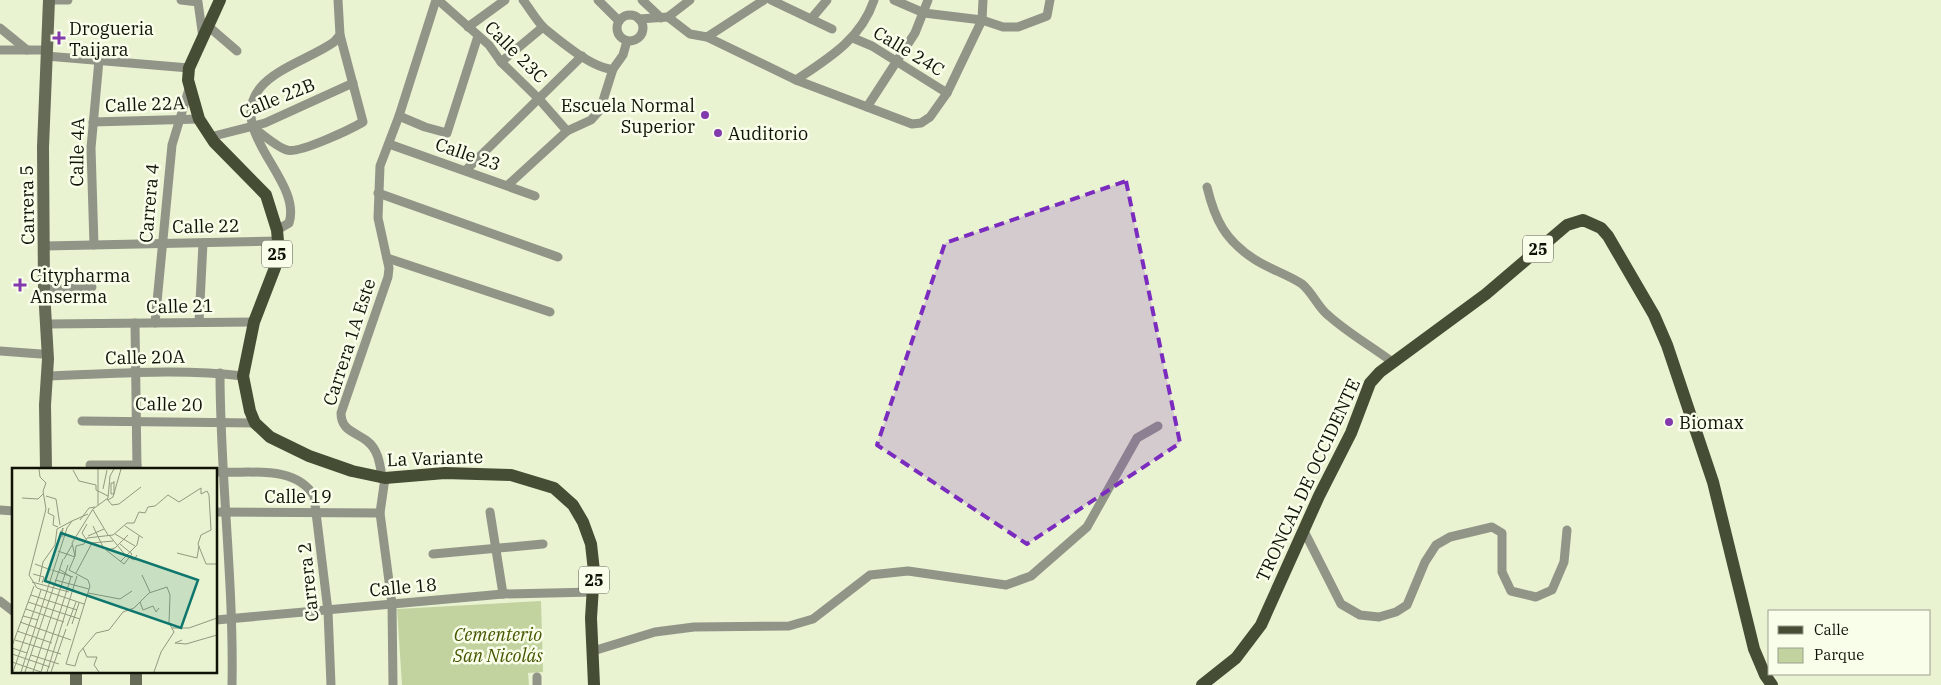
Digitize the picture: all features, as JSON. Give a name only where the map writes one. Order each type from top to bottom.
[{"type":"main road","name":"25","points":[[220,0],[189,68],[189,89],[199,119],[210,137],[266,194],[277,236],[272,280],[254,322],[244,376],[250,412],[255,423]]},
{"type":"main road","name":"TRONCAL DE OCCIDENTE","points":[[1202,685],[1236,658],[1261,625],[1351,433],[1370,383],[1391,361],[1486,294],[1567,225],[1583,220],[1600,228],[1608,236],[1645,299],[1667,345],[1713,482],[1754,649],[1765,675],[1772,685]]},
{"type":"main road","name":"La Variante","points":[[255,423],[270,437],[310,456],[352,471],[383,478],[445,473],[484,473],[511,475],[554,488],[573,505],[583,522],[591,544],[594,571],[594,685]]},
{"type":"street","name":"Carrera 5","points":[[44,0],[43,147],[44,290],[47,324],[46,468]]},
{"type":"street","name":"Carrera 5","points":[[40,468],[39,165],[44,53],[49,0]]},
{"type":"street","points":[[54,0],[68,0]]},
{"type":"street","points":[[181,0],[198,2],[203,38]]},
{"type":"street","points":[[252,128],[286,150],[294,150],[336,136],[364,122],[340,35],[338,0]]},
{"type":"street","name":"Calle 23C","points":[[437,0],[489,44],[501,62],[539,99],[567,131]]},
{"type":"street","name":"Carrera 1A Este","points":[[383,478],[379,459],[374,448],[366,440],[349,431],[341,419],[341,413],[388,277],[387,258],[380,232],[378,193],[380,166],[400,116],[437,0]]},
{"type":"street","points":[[468,27],[505,0]]},
{"type":"street","points":[[523,0],[543,27],[582,56],[606,69],[613,69]]},
{"type":"street","points":[[598,0],[619,21]]},
{"type":"street","points":[[642,0],[664,18],[690,34],[707,37],[796,80],[912,124],[921,123],[930,117],[947,93],[982,20],[983,0]]},
{"type":"street","points":[[639,19],[664,18],[690,0]]},
{"type":"street","points":[[707,37],[764,0]]},
{"type":"street","points":[[771,0],[832,29]]},
{"type":"street","points":[[811,19],[827,0]]},
{"type":"street","points":[[796,80],[833,56],[853,38],[869,16],[874,0]]},
{"type":"street","points":[[894,0],[924,13],[982,20],[996,26],[1018,27],[1047,16],[1050,0]]},
{"type":"street","points":[[867,107],[915,34],[928,0]]},
{"type":"street","points":[[632,15],[639,19],[643,25],[640,36],[636,40],[627,41],[620,36],[617,29],[619,21],[625,16],[632,15]]},
{"type":"street","points":[[208,26],[237,51]]},
{"type":"street","points":[[501,62],[543,27]]},
{"type":"street","points":[[0,28],[27,50]]},
{"type":"street","points":[[277,236],[288,223],[291,210],[284,189],[252,128],[251,105],[260,88],[271,77],[330,45],[340,35]]},
{"type":"street","points":[[400,116],[425,127],[447,133],[478,36]]},
{"type":"street","name":"Calle 24C","points":[[853,38],[898,62],[947,93]]},
{"type":"street","points":[[508,185],[567,131],[591,120],[600,110],[613,69],[623,55],[627,41]]},
{"type":"street","points":[[0,50],[27,50],[99,60],[189,68]]},
{"type":"street","points":[[466,170],[582,56]]},
{"type":"street","name":"Calle 4A","points":[[94,245],[91,148],[99,60]]},
{"type":"street","name":"Calle 22B","points":[[210,137],[252,128],[294,112],[353,83]]},
{"type":"street","name":"Carrera 4","points":[[154,323],[172,145],[189,89]]},
{"type":"street","name":"Calle 22A","points":[[93,122],[199,119]]},
{"type":"street","name":"Calle 23","points":[[389,144],[535,196]]},
{"type":"street","points":[[1207,188],[1217,220],[1234,242],[1254,259],[1301,283],[1309,290],[1327,315],[1391,361]]},
{"type":"street","points":[[378,193],[558,257]]},
{"type":"street","name":"Calle 22","points":[[45,246],[203,243],[277,236]]},
{"type":"street","points":[[199,322],[203,243]]},
{"type":"street","points":[[387,258],[550,312]]},
{"type":"street","points":[[44,290],[92,287]]},
{"type":"street","name":"Calle 21","points":[[47,324],[254,322]]},
{"type":"street","points":[[90,465],[137,468],[135,323]]},
{"type":"street","points":[[0,351],[41,354]]},
{"type":"street","name":"Calle 20A","points":[[47,376],[135,371],[220,373],[244,376]]},
{"type":"street","points":[[220,373],[220,513],[233,620],[232,685]]},
{"type":"street","name":"Calle 20","points":[[82,421],[136,420],[255,423]]},
{"type":"street","points":[[593,651],[655,632],[694,627],[789,626],[813,619],[870,575],[908,570],[1006,585],[1031,576],[1087,527],[1137,438],[1158,426]]},
{"type":"street","name":"Carrera 2","points":[[219,473],[280,474],[301,482],[309,488],[314,496],[328,611],[331,685]]},
{"type":"street","points":[[383,478],[380,512],[392,604],[393,685]]},
{"type":"street","name":"Calle 19","points":[[220,513],[380,512]]},
{"type":"street","points":[[490,512],[503,594]]},
{"type":"street","points":[[1304,531],[1341,604],[1360,615],[1379,617],[1396,612],[1407,605],[1425,562],[1436,545],[1450,537],[1492,527],[1502,533],[1502,572],[1510,591],[1536,597],[1552,590],[1564,562],[1567,530]]},
{"type":"street","points":[[433,554],[543,544]]},
{"type":"street","name":"Calle 18","points":[[218,620],[503,594],[593,592]]},
{"type":"street","points":[[0,601],[12,610]]},
{"type":"street","points":[[136,672],[136,685]]},
{"type":"highlighted area","points":[[1126,181],[1180,443],[1027,544],[877,445],[945,243]]},
{"type":"green space","name":"Cementerio San Nicolás","points":[[541,601],[543,672],[528,673],[529,685],[402,685],[397,609]]},
{"type":"place","name":"Drogueria Taijara","points":[[59,38]]},
{"type":"place","name":"Escuela Normal Superior","points":[[705,115]]},
{"type":"place","name":"Auditorio","points":[[718,133]]},
{"type":"place","name":"Citypharma Anserma","points":[[20,285]]},
{"type":"place","name":"Biomax","points":[[1669,422]]}]
